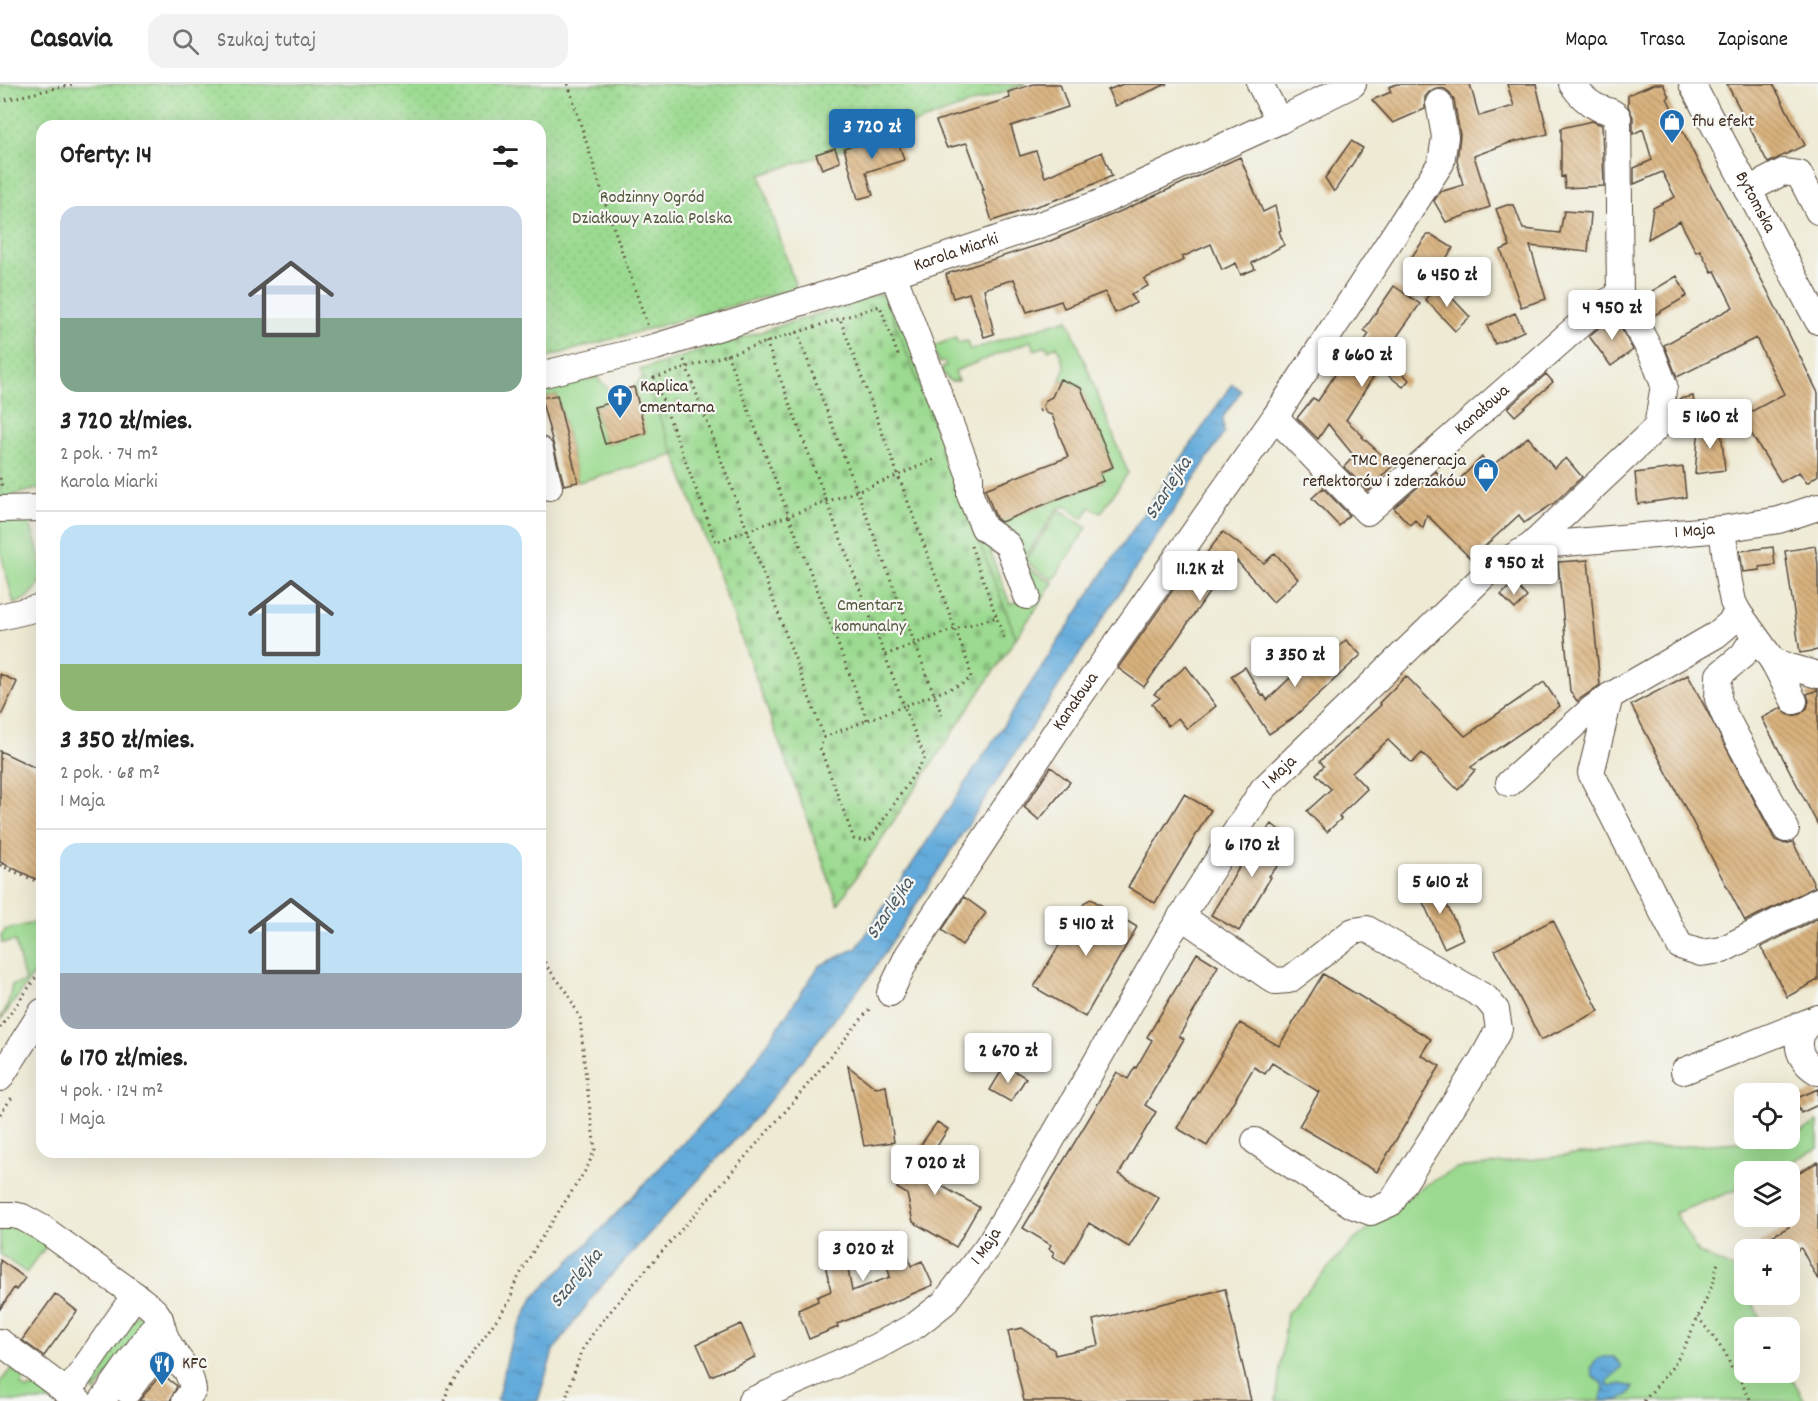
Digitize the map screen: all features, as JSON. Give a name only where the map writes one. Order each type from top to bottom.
[{"type":"street","points":[[1260,84],[1280,121]]},
{"type":"street","name":"Karola Miarki","points":[[546,374],[655,347],[893,274],[1095,205],[1280,121],[1353,84]]},
{"type":"street","points":[[1531,546],[1657,427],[1664,385],[1653,356],[1620,295],[1618,117],[1613,112],[1598,108],[1585,100],[1572,84]]},
{"type":"street","name":"Bytomska","points":[[1692,84],[1748,190],[1810,288],[1818,321]]},
{"type":"street","name":"Kanałowa","points":[[890,993],[908,955],[1062,722],[1275,417],[1441,163],[1445,137],[1439,103]]},
{"type":"street","points":[[1748,190],[1783,172],[1798,174],[1818,211]]},
{"type":"street","points":[[893,274],[970,476],[970,495],[984,528],[1008,544],[1027,596]]},
{"type":"street","name":"Kanałowa","points":[[1275,417],[1367,512],[1603,304],[1620,295]]},
{"type":"street","points":[[546,475],[549,487]]},
{"type":"street","name":"1 Maja","points":[[751,1401],[876,1347],[916,1325],[945,1303],[987,1246],[1030,1178],[1181,916],[1263,789],[1490,570],[1531,546],[1722,529],[1779,519],[1818,507]]},
{"type":"street","points":[[2,508],[36,513]]},
{"type":"street","points":[[1722,529],[1733,602],[1773,661],[1794,701]]},
{"type":"street","points":[[0,617],[36,608]]},
{"type":"street","points":[[1509,783],[1593,708],[1716,635],[1738,612]]},
{"type":"street","points":[[1755,636],[1743,655],[1719,675],[1718,699],[1786,829]]},
{"type":"street","points":[[1773,661],[1818,675]]},
{"type":"street","points":[[1610,696],[1591,773],[1680,946],[1701,953],[1722,951],[1818,901]]},
{"type":"street","points":[[1181,916],[1275,981],[1289,980],[1353,931],[1367,928],[1486,998],[1496,1010],[1499,1029],[1482,1060],[1391,1203],[1371,1212],[1352,1205],[1255,1141]]},
{"type":"street","points":[[1684,1071],[1814,1020]]},
{"type":"street","points":[[1814,1020],[1800,1036],[1800,1052],[1807,1065],[1818,1072]]},
{"type":"street","points":[[0,1078],[36,1021]]},
{"type":"street","points":[[0,1072],[17,1051]]},
{"type":"street","points":[[0,1215],[22,1217],[42,1228],[151,1307],[160,1319],[164,1335],[182,1365],[190,1373],[193,1390],[185,1401]]},
{"type":"street","points":[[0,1342],[73,1397],[135,1295]]},
{"type":"street","points":[[102,1401],[160,1319]]},
{"type":"street","points":[[121,1401],[148,1366],[157,1361],[168,1360],[182,1365]]},
{"type":"path","points":[[0,101],[74,84]]},
{"type":"path","points":[[568,84],[609,214],[651,335]]},
{"type":"path","points":[[900,361],[880,306],[654,378],[716,542],[827,502],[938,458]]},
{"type":"path","points":[[824,737],[962,684],[971,678],[969,666],[840,319]]},
{"type":"path","points":[[682,356],[824,737],[820,748],[854,839],[869,841],[925,758],[762,332]]},
{"type":"path","points":[[797,332],[943,718]]},
{"type":"path","points":[[727,354],[867,720]]},
{"type":"path","points":[[1038,411],[1044,409]]},
{"type":"path","points":[[969,543],[1004,638]]},
{"type":"path","points":[[885,654],[997,617]]},
{"type":"path","points":[[0,865],[36,881]]},
{"type":"path","points":[[445,1401],[448,1388],[510,1299],[513,1287],[535,1248],[587,1168],[595,1149],[580,1017],[567,992],[546,965]]},
{"type":"path","points":[[0,1028],[36,977]]},
{"type":"path","points":[[565,1401],[581,1352],[595,1330],[628,1289],[790,1106],[873,1004],[890,993]]},
{"type":"path","points":[[1644,1401],[1674,1365],[1683,1350],[1713,1284],[1718,1262]]},
{"type":"path","points":[[1698,1317],[1726,1354],[1751,1401]]},
{"type":"green space","name":"Rodzinny Ogród Działkowy Azalia Polska","points":[[0,84],[1026,84],[837,151],[760,175],[796,288],[546,357],[546,120],[36,120],[36,489],[0,498]]},
{"type":"green space","name":"Cmentarz komunalny","points":[[884,293],[1016,638],[838,904],[675,455],[640,370]]},
{"type":"green space","points":[[893,300],[953,446],[963,500],[887,302]]},
{"type":"green space","points":[[1068,319],[1128,473],[1101,513],[1090,507],[1083,519],[1065,506],[1057,509],[1024,559],[1017,542],[990,552],[1010,604],[1037,594],[1027,567],[1053,583],[1016,638],[963,500],[990,526],[1103,482],[1100,472],[1113,467],[1080,386],[1060,379],[1065,367],[1057,346],[1048,350],[1046,346],[1035,350],[1031,341],[955,371],[958,381],[951,381],[941,369],[946,366],[945,362],[939,363],[933,346],[956,338],[958,343],[967,341],[970,350]]},
{"type":"green space","points":[[598,377],[600,382],[607,386],[614,402],[594,407],[605,444],[645,433],[634,387],[643,377],[675,455],[578,482],[557,395],[546,397],[546,390]]},
{"type":"green space","points":[[1059,510],[1087,528],[1053,580],[1025,561]]},
{"type":"green space","points":[[0,515],[30,523],[36,545],[36,587],[27,597],[14,604],[0,550]]},
{"type":"green space","points":[[36,922],[36,971],[0,1021],[8,1004],[12,985],[25,982],[15,941],[2,943],[1,935],[5,930]]},
{"type":"green space","points":[[1818,1122],[1818,1148],[1793,1161],[1734,1161],[1734,1191],[1675,1213],[1698,1253],[1734,1269],[1734,1305],[1753,1305],[1760,1317],[1734,1317],[1734,1383],[1795,1383],[1805,1401],[1276,1401],[1287,1313],[1353,1241],[1420,1188],[1457,1168],[1581,1154],[1734,1142],[1734,1149],[1800,1149],[1800,1132]]},
{"type":"green space","points":[[0,1225],[10,1225],[48,1244],[26,1273],[0,1254]]},
{"type":"green space","points":[[135,1316],[149,1318],[95,1392],[93,1391],[89,1383]]},
{"type":"green space","points":[[11,1369],[25,1379],[21,1385],[27,1390],[35,1386],[65,1401],[0,1401],[0,1382]]},
{"type":"water","name":"Szarlejka","points":[[1232,384],[1241,391],[1223,417],[1224,433],[870,975],[762,1110],[598,1290],[553,1351],[538,1401],[497,1401],[510,1346],[533,1298],[742,1081],[819,966],[857,948],[1104,572]]},
{"type":"water","points":[[1603,1357],[1614,1357],[1622,1366],[1607,1383],[1610,1387],[1621,1384],[1634,1387],[1624,1398],[1602,1401],[1604,1386],[1600,1380],[1593,1377],[1591,1367],[1596,1360]]},
{"type":"building","points":[[1034,84],[1060,84],[1068,107],[1011,126],[1020,156],[1036,151],[1045,177],[1102,152],[1112,176],[1064,197],[992,221],[982,190],[984,190],[967,143],[947,148],[936,121],[1010,98],[1008,92]]},
{"type":"building","points":[[1123,84],[1167,84],[1115,106],[1108,90]]},
{"type":"building","points":[[1397,84],[1470,84],[1479,116],[1514,106],[1507,84],[1536,84],[1548,134],[1509,143],[1474,156],[1490,207],[1446,222],[1434,201],[1440,192],[1463,185],[1457,161],[1460,135],[1454,100],[1445,89],[1436,88],[1425,97],[1425,109],[1393,123],[1372,100],[1391,92],[1389,87]]},
{"type":"building","points":[[1654,84],[1663,84],[1669,97],[1667,98],[1696,158],[1767,290],[1818,393],[1818,475],[1807,483],[1799,472],[1781,482],[1741,417],[1784,394],[1756,338],[1677,377],[1664,345],[1733,307],[1715,271],[1712,272],[1700,250],[1696,252],[1680,221],[1648,239],[1653,208],[1675,197],[1662,172],[1634,184],[1634,168],[1652,160],[1643,129],[1633,134],[1633,117],[1628,106],[1628,95]]},
{"type":"building","points":[[1727,84],[1773,84],[1805,145],[1768,163]]},
{"type":"building","points":[[1592,121],[1602,125],[1604,186],[1565,188],[1564,176],[1561,177],[1561,128]]},
{"type":"building","points":[[895,131],[904,160],[866,172],[873,195],[858,199],[844,148]]},
{"type":"building","points":[[1351,141],[1363,148],[1334,192],[1325,178]]},
{"type":"building","points":[[835,148],[840,162],[822,169],[816,154]]},
{"type":"building","points":[[1240,157],[1263,212],[1275,206],[1284,245],[1252,263],[1255,269],[1241,275],[1236,263],[1222,270],[1211,244],[1182,257],[1184,260],[1144,279],[1148,286],[1131,294],[1136,303],[1115,313],[1105,292],[1064,308],[1061,301],[1027,312],[1014,279],[984,289],[994,334],[984,337],[969,293],[953,298],[946,274],[1048,242]]},
{"type":"building","points":[[1514,205],[1523,229],[1560,233],[1564,211],[1591,213],[1588,252],[1530,246],[1546,299],[1521,307],[1501,250],[1510,246],[1496,209]]},
{"type":"building","points":[[1427,235],[1432,235],[1453,248],[1445,260],[1449,263],[1437,281],[1408,262]]},
{"type":"building","points":[[1677,276],[1687,296],[1653,316],[1642,297]]},
{"type":"building","points":[[1440,285],[1470,317],[1455,331],[1425,299]]},
{"type":"building","points":[[1394,286],[1420,304],[1383,353],[1409,380],[1403,387],[1379,368],[1346,420],[1393,465],[1368,491],[1344,467],[1354,456],[1328,424],[1318,439],[1297,418],[1313,398],[1318,401],[1349,353],[1354,356],[1369,334],[1364,330]]},
{"type":"building","points":[[1515,313],[1524,331],[1495,344],[1487,326]]},
{"type":"building","points":[[1614,315],[1633,350],[1611,366],[1589,336]]},
{"type":"building","points":[[1546,374],[1553,382],[1515,416],[1508,408]]},
{"type":"building","points":[[1060,379],[1081,388],[1113,467],[1100,472],[1103,481],[1001,522],[996,518],[985,489],[1068,457],[1052,415],[1046,413],[1043,406],[1046,400],[1052,397]]},
{"type":"building","name":"Kaplica cmentarna","points":[[634,387],[646,433],[605,444],[594,407],[618,401],[615,392]]},
{"type":"building","points":[[557,395],[578,482],[564,485],[546,417],[546,397]]},
{"type":"building","points":[[1693,396],[1697,424],[1683,426],[1679,399]]},
{"type":"building","points":[[1716,423],[1716,431],[1721,429],[1725,470],[1695,474],[1699,425]]},
{"type":"building","points":[[1528,437],[1554,468],[1566,458],[1582,477],[1554,503],[1524,523],[1519,515],[1471,559],[1427,515],[1423,528],[1415,520],[1410,525],[1394,508],[1436,471],[1451,488],[1482,457],[1489,468]]},
{"type":"building","points":[[1683,467],[1686,497],[1638,504],[1635,473]]},
{"type":"building","points":[[1323,488],[1349,515],[1339,526],[1312,498]]},
{"type":"building","points":[[1223,532],[1264,563],[1275,553],[1298,579],[1273,602],[1237,561],[1222,580],[1219,578],[1144,687],[1118,668],[1181,578],[1185,581]]},
{"type":"building","points":[[1815,546],[1818,564],[1818,650],[1800,653],[1785,551]]},
{"type":"building","points":[[1773,547],[1775,565],[1743,572],[1740,551]]},
{"type":"building","points":[[1588,560],[1600,685],[1577,701],[1570,691],[1558,562]]},
{"type":"building","points":[[1514,583],[1527,597],[1515,609],[1501,595]]},
{"type":"building","points":[[1346,640],[1361,655],[1292,719],[1269,734],[1231,676],[1245,667],[1262,696],[1264,695],[1267,700],[1313,656],[1320,664]]},
{"type":"building","points":[[1186,666],[1216,706],[1187,729],[1178,718],[1168,726],[1152,704],[1160,698],[1154,694]]},
{"type":"building","points":[[0,674],[17,682],[0,718]]},
{"type":"building","points":[[1688,675],[1775,840],[1785,844],[1793,842],[1815,887],[1745,921],[1631,705]]},
{"type":"building","points":[[1406,676],[1465,736],[1544,682],[1560,706],[1471,767],[1475,770],[1458,790],[1422,753],[1412,763],[1388,740],[1352,773],[1367,789],[1339,816],[1341,819],[1327,832],[1307,811],[1331,789],[1316,774],[1324,766],[1320,761],[1381,705],[1379,703]]},
{"type":"building","points":[[1818,690],[1818,825],[1762,718],[1781,708],[1793,716],[1800,714],[1807,708],[1809,701],[1807,694]]},
{"type":"building","points":[[0,751],[36,768],[36,879],[0,862]]},
{"type":"building","points":[[1051,767],[1070,782],[1039,820],[1024,807]]},
{"type":"building","points":[[1184,794],[1211,810],[1155,903],[1128,887]]},
{"type":"building","points":[[1272,824],[1292,841],[1286,849],[1290,852],[1269,876],[1271,877],[1239,931],[1211,915],[1250,849]]},
{"type":"building","points":[[1436,882],[1463,939],[1444,948],[1418,891]]},
{"type":"building","points":[[964,897],[986,913],[962,945],[942,930]]},
{"type":"building","points":[[1091,899],[1137,927],[1085,1017],[1034,987],[1085,902]]},
{"type":"building","points":[[1818,918],[1818,980],[1787,997],[1761,947]]},
{"type":"building","points":[[1553,920],[1599,1011],[1541,1040],[1495,950]]},
{"type":"building","points":[[1197,953],[1218,966],[1179,1036],[1184,1039],[1145,1105],[1156,1112],[1119,1174],[1159,1198],[1129,1247],[1089,1223],[1065,1264],[1052,1256],[1054,1252],[1049,1249],[1051,1245],[1023,1228],[1117,1072],[1128,1079],[1136,1068],[1152,1040],[1147,1037]]},
{"type":"building","points":[[1323,974],[1431,1039],[1421,1055],[1440,1066],[1377,1172],[1299,1126],[1319,1092],[1272,1063],[1265,1074],[1254,1067],[1207,1146],[1177,1128],[1240,1023],[1279,1046]]},
{"type":"building","points":[[1005,1065],[1026,1078],[1011,1102],[990,1090]]},
{"type":"building","points":[[848,1066],[876,1088],[886,1086],[894,1142],[864,1146]]},
{"type":"building","points":[[1818,1089],[1818,1105],[1801,1113],[1800,1097]]},
{"type":"building","points":[[937,1122],[948,1129],[927,1162],[933,1181],[979,1207],[956,1247],[913,1222],[907,1194],[897,1188],[920,1146]]},
{"type":"building","points":[[1818,1162],[1818,1280],[1800,1249],[1800,1239],[1767,1239],[1789,1227],[1800,1227],[1800,1172]]},
{"type":"building","points":[[885,1235],[886,1241],[903,1238],[911,1266],[922,1261],[933,1285],[837,1324],[838,1327],[809,1339],[798,1310],[818,1301],[817,1297],[831,1291],[823,1256],[835,1255],[834,1241]],"holes":[[[883,1247],[890,1277],[852,1291],[845,1254]]]},
{"type":"building","points":[[0,1260],[25,1278],[16,1290],[14,1288],[0,1309]]},
{"type":"building","points":[[1225,1289],[1251,1401],[1024,1401],[1008,1331],[1022,1328],[1054,1350],[1055,1355],[1099,1345],[1093,1320]]},
{"type":"building","points":[[55,1294],[77,1311],[44,1356],[22,1340]]},
{"type":"building","points":[[741,1324],[755,1357],[711,1376],[697,1344]]},
{"type":"building","name":"KFC","points":[[163,1375],[177,1386],[170,1401],[139,1401],[156,1380]]},
{"type":"place","name":"fhu efekt","points":[[1672,145]]},
{"type":"place","name":"Kaplica cmentarna","points":[[620,420]]},
{"type":"place","name":"TMC Regeneracja reflektorów i zderzaków","points":[[1486,494]]},
{"type":"place","name":"KFC","points":[[162,1387]]}]
